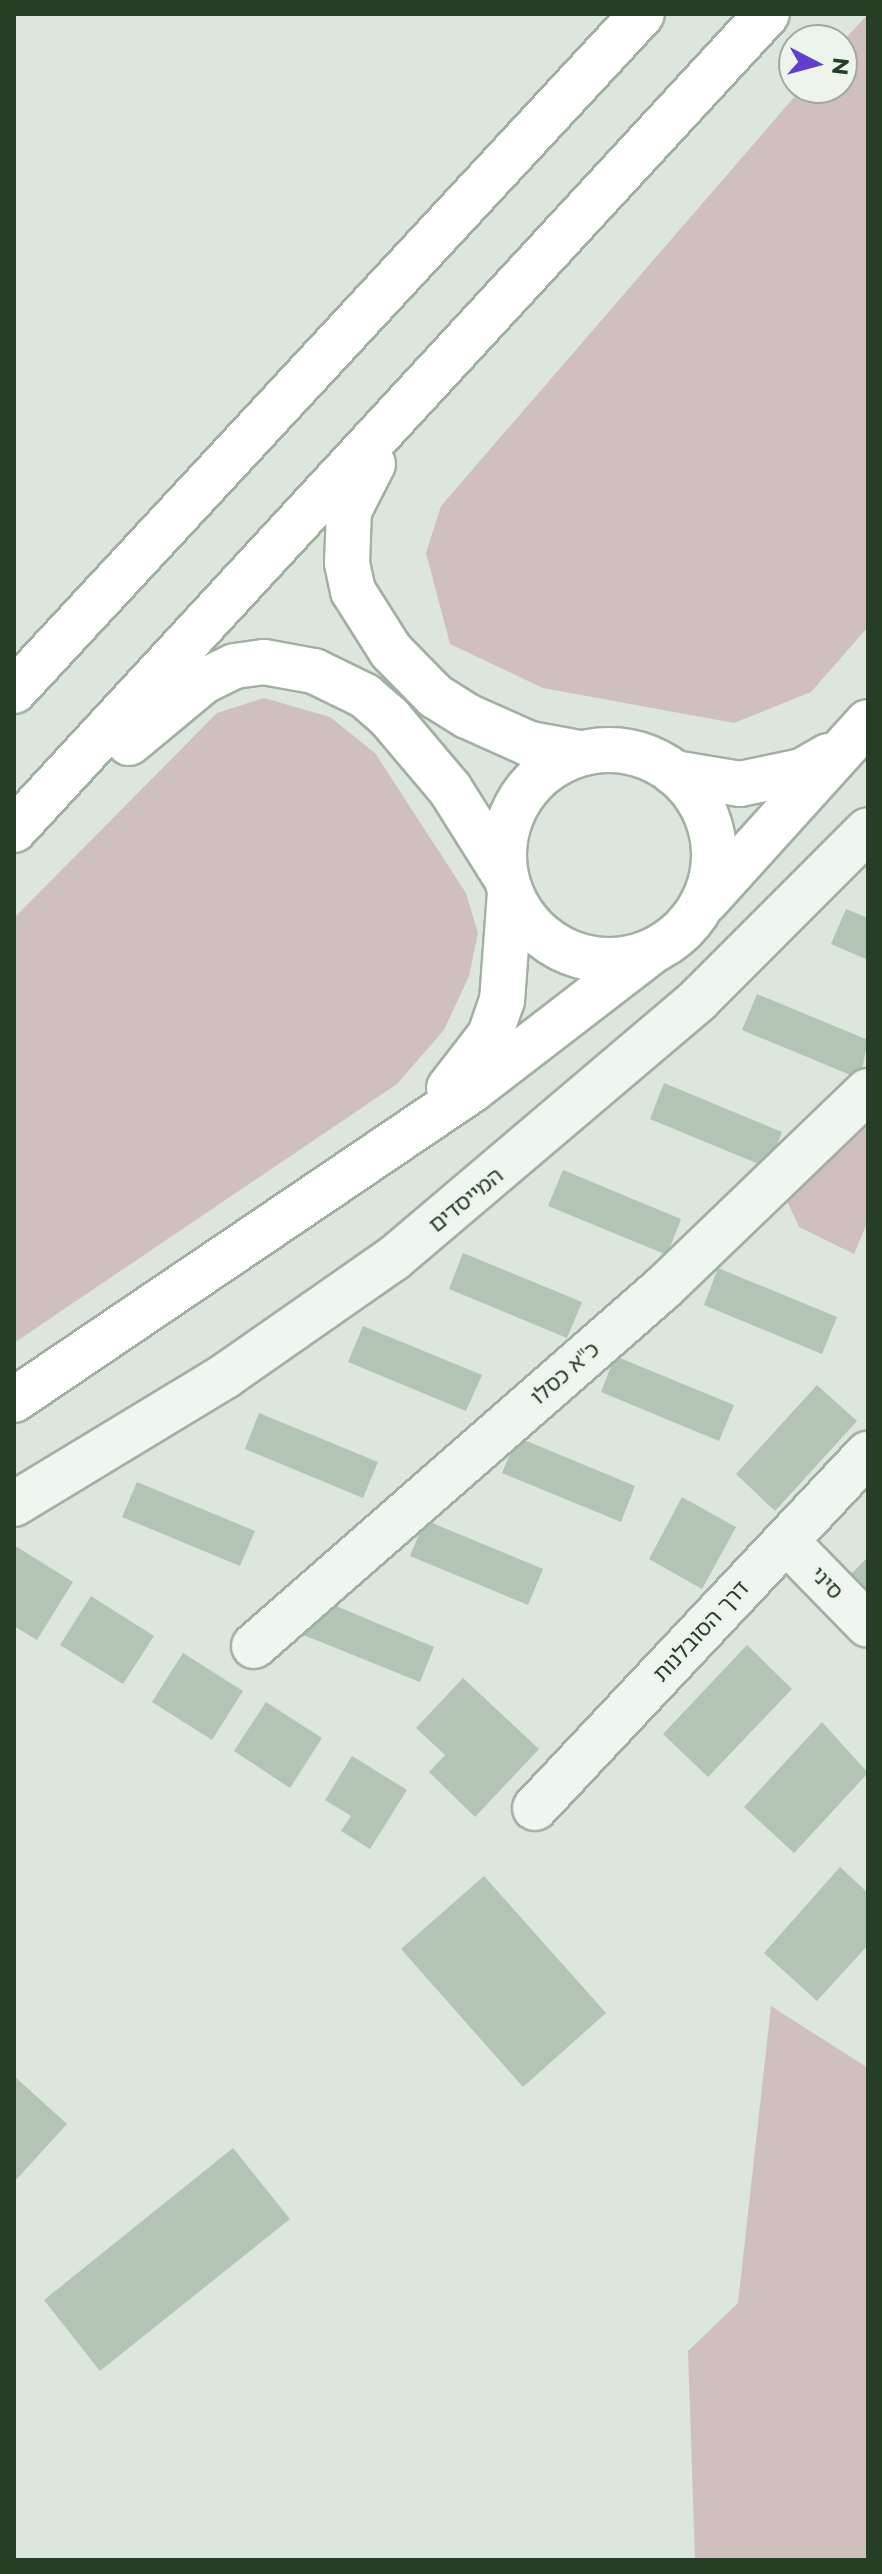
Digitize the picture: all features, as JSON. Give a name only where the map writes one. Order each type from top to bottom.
[{"type":"main road","points":[[14,691],[642,14]]},
{"type":"main road","points":[[14,830],[402,415],[767,14]]},
{"type":"main road","points":[[402,415],[349,511],[353,591],[391,651],[435,696],[520,740],[580,753],[628,751],[674,773],[740,784],[771,780],[856,735]]},
{"type":"main road","points":[[14,840],[204,681],[264,662],[314,671],[365,696],[450,789],[536,932],[576,956],[613,961],[650,953]]},
{"type":"main road","points":[[14,1400],[410,1132],[650,953],[700,908],[856,735]]},
{"type":"main road","points":[[410,1132],[490,1035],[509,960],[504,841],[522,796],[580,753]]},
{"type":"main road","points":[[674,773],[701,804],[712,836],[713,873],[700,908]]},
{"type":"street","name":"המייסדים","points":[[14,1504],[225,1376],[393,1259],[698,1000],[868,830]]},
{"type":"street","name":"כ\"א כסלו","points":[[254,1646],[663,1288],[868,1091]]},
{"type":"street","name":"דרך הסובלנות","points":[[535,1808],[868,1454]]},
{"type":"street","name":"סיני","points":[[786,1541],[868,1625]]},
{"type":"shaded area","points":[[868,14],[868,627],[811,692],[734,723],[543,688],[450,644],[426,553],[441,506],[788,104],[858,104],[858,25]]},
{"type":"shaded area","points":[[264,698],[330,717],[375,753],[466,893],[478,933],[469,976],[444,1030],[397,1084],[14,1343],[14,918],[217,713]]},
{"type":"shaded area","points":[[868,1083],[868,1221],[854,1254],[799,1227],[787,1201]]},
{"type":"shaded area","points":[[771,2006],[868,2068],[868,2560],[695,2560],[688,2351],[738,2303]]},
{"type":"building","points":[[846,909],[868,918],[868,960],[831,944]]},
{"type":"building","points":[[757,994],[868,1040],[860,1079],[742,1030]]},
{"type":"building","points":[[664,1083],[782,1132],[768,1168],[650,1119]]},
{"type":"building","points":[[563,1170],[681,1219],[667,1255],[548,1206]]},
{"type":"building","points":[[463,1253],[582,1302],[567,1338],[449,1289]]},
{"type":"building","points":[[718,1268],[837,1317],[822,1354],[704,1305]]},
{"type":"building","points":[[363,1326],[482,1375],[466,1411],[348,1362]]},
{"type":"building","points":[[615,1356],[734,1405],[719,1441],[601,1392]]},
{"type":"building","points":[[817,1385],[857,1421],[775,1511],[736,1474]]},
{"type":"building","points":[[259,1413],[378,1462],[363,1498],[245,1449]]},
{"type":"building","points":[[517,1437],[635,1486],[621,1522],[502,1473]]},
{"type":"building","points":[[137,1482],[255,1531],[240,1566],[122,1517]]},
{"type":"building","points":[[682,1497],[736,1527],[702,1589],[649,1559]]},
{"type":"building","points":[[425,1520],[543,1569],[528,1605],[410,1556]]},
{"type":"building","points":[[14,1545],[73,1582],[37,1640],[14,1626]]},
{"type":"building","points":[[868,1557],[868,1602],[846,1579]]},
{"type":"building","points":[[91,1596],[154,1636],[123,1684],[60,1645]]},
{"type":"building","points":[[317,1598],[434,1647],[420,1682],[301,1634]]},
{"type":"building","points":[[747,1645],[792,1689],[708,1777],[663,1734]]},
{"type":"building","points":[[183,1653],[243,1691],[212,1740],[152,1702]]},
{"type":"building","points":[[463,1678],[539,1749],[475,1817],[429,1772],[445,1755],[416,1728]]},
{"type":"building","points":[[266,1702],[322,1738],[290,1788],[234,1751]]},
{"type":"building","points":[[822,1722],[868,1773],[794,1853],[744,1807]]},
{"type":"building","points":[[352,1756],[407,1790],[370,1849],[341,1831],[351,1816],[325,1800]]},
{"type":"building","points":[[840,1867],[868,1893],[868,1945],[817,2001],[764,1953]]},
{"type":"building","points":[[484,1876],[606,2013],[523,2087],[401,1949]]},
{"type":"building","points":[[14,2076],[67,2124],[14,2182]]},
{"type":"building","points":[[233,2148],[290,2219],[100,2371],[44,2300]]}]
